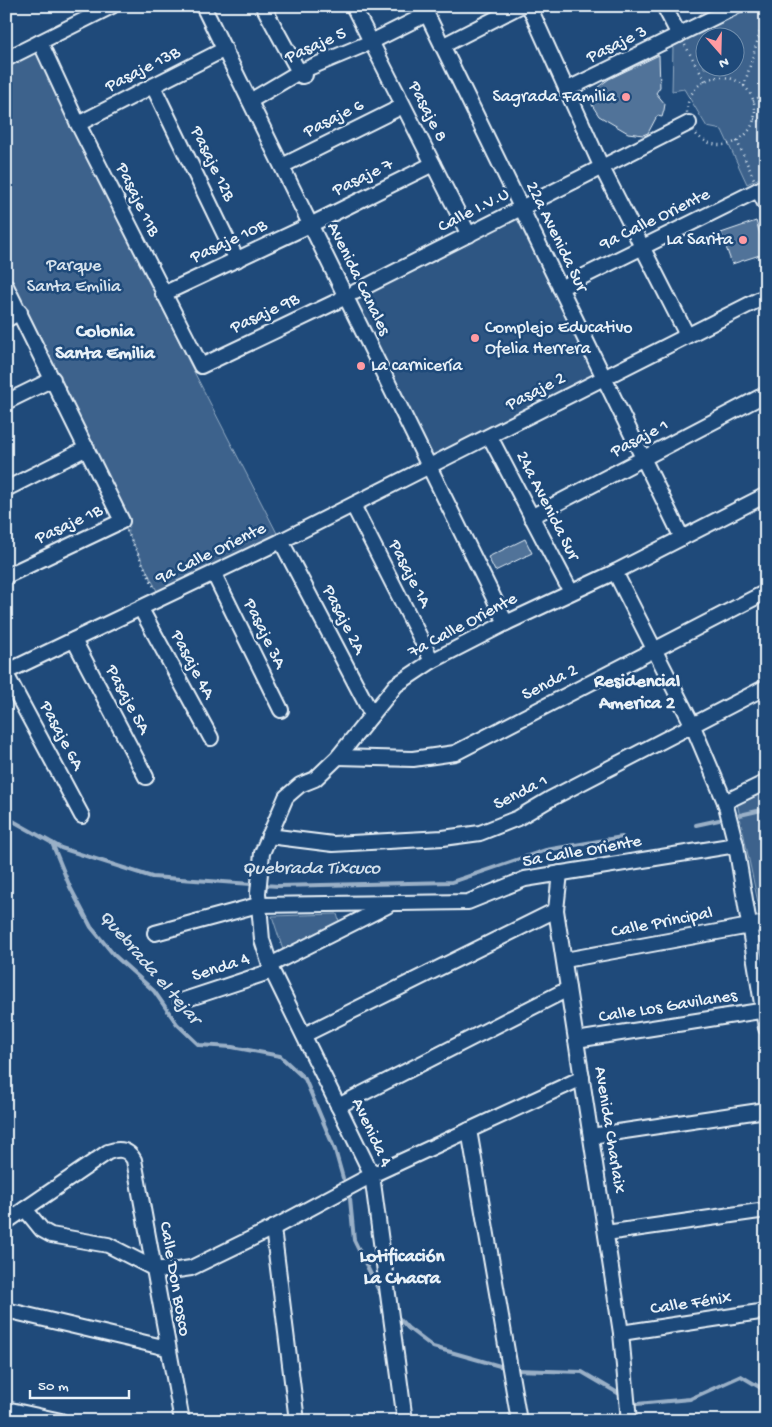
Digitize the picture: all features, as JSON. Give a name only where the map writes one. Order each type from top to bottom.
[{"type":"street","points":[[6,59],[112,6]]},
{"type":"street","name":"Avenida Canales","points":[[203,6],[310,225],[351,294],[429,466],[506,623]]},
{"type":"street","points":[[263,6],[299,72]]},
{"type":"street","name":"Pasaje 8","points":[[352,6],[468,235]]},
{"type":"street","points":[[442,46],[520,6]]},
{"type":"street","points":[[529,6],[602,168],[687,335]]},
{"type":"street","points":[[664,6],[679,35]]},
{"type":"street","name":"Pasaje 3","points":[[566,90],[737,6]]},
{"type":"street","name":"Pasaje 5","points":[[250,101],[299,72],[371,42],[425,10]]},
{"type":"street","name":"22a Avenida Sur","points":[[425,10],[682,538]]},
{"type":"street","name":"Pasaje 11B","points":[[40,42],[78,124],[201,366]]},
{"type":"street","name":"Pasaje 13B","points":[[78,124],[225,49]]},
{"type":"street","name":"Pasaje 12B","points":[[153,86],[237,260]]},
{"type":"street","name":"Pasaje 6","points":[[282,166],[403,106]]},
{"type":"street","name":"Calle I.V.U","points":[[351,294],[689,123]]},
{"type":"street","name":"Pasaje 7","points":[[310,225],[433,164]]},
{"type":"street","points":[[762,188],[766,205]]},
{"type":"street","name":"9a Calle Oriente","points":[[560,288],[762,188]]},
{"type":"street","name":"Pasaje 10B","points":[[163,294],[310,225]]},
{"type":"street","points":[[6,286],[122,521]]},
{"type":"street","name":"Pasaje 9B","points":[[201,366],[351,294]]},
{"type":"street","name":"Pasaje 2","points":[[429,466],[490,437],[766,296]]},
{"type":"street","points":[[6,320],[20,312]]},
{"type":"street","points":[[6,402],[53,379]]},
{"type":"street","name":"Pasaje 1","points":[[531,517],[766,394]]},
{"type":"street","name":"24a Avenida Sur","points":[[490,437],[571,592]]},
{"type":"street","points":[[6,489],[86,448]]},
{"type":"street","name":"9a Calle Oriente","points":[[6,673],[214,574],[429,466]]},
{"type":"street","name":"7a Calle Oriente","points":[[258,899],[262,853],[286,797],[300,786],[315,779],[338,757],[396,686],[432,660],[614,572],[766,495]]},
{"type":"street","name":"Pasaje 1A","points":[[353,505],[432,660]]},
{"type":"street","name":"Pasaje 1B","points":[[6,576],[122,521]]},
{"type":"street","name":"Pasaje 2A","points":[[281,541],[372,715]]},
{"type":"street","points":[[614,572],[692,724],[726,802],[750,924],[766,1028]]},
{"type":"street","name":"Pasaje 3A","points":[[214,574],[281,710]]},
{"type":"street","name":"Senda 2","points":[[338,757],[413,759],[454,753],[766,592]]},
{"type":"street","name":"Pasaje 4A","points":[[141,609],[211,738]]},
{"type":"street","name":"Pasaje 5A","points":[[74,640],[146,777]]},
{"type":"street","name":"Pasaje 6A","points":[[6,673],[82,816]]},
{"type":"street","name":"Senda 1","points":[[269,836],[333,844],[443,838],[480,833],[518,818],[559,794],[766,687]]},
{"type":"street","points":[[726,802],[766,782]]},
{"type":"street","name":"5a Calle Oriente","points":[[155,933],[258,899],[390,904],[468,902],[525,879],[736,846]]},
{"type":"street","name":"Avenida Charlaix","points":[[560,874],[556,910],[621,1333],[629,1421]]},
{"type":"street","name":"Avenida 4","points":[[258,899],[262,940],[271,968],[372,1175],[405,1421]]},
{"type":"street","name":"Senda 4","points":[[180,1000],[271,968],[390,904]]},
{"type":"street","points":[[304,1036],[556,910]]},
{"type":"street","name":"Calle Principal","points":[[565,960],[750,924],[766,923]]},
{"type":"street","points":[[336,1101],[568,989]]},
{"type":"street","name":"Calle Los Gavilanes","points":[[576,1040],[764,1011]]},
{"type":"street","points":[[6,1222],[25,1209],[42,1230],[51,1235],[108,1245],[153,1268],[171,1271],[191,1268],[273,1228],[372,1175],[582,1078]]},
{"type":"street","points":[[591,1136],[766,1110]]},
{"type":"street","points":[[469,1130],[519,1421]]},
{"type":"street","name":"Calle Don Bosco","points":[[25,1209],[108,1152],[127,1151],[134,1160],[167,1348],[182,1421]]},
{"type":"street","points":[[606,1233],[766,1210]]},
{"type":"street","points":[[273,1228],[297,1421]]},
{"type":"street","points":[[6,1310],[167,1348]]},
{"type":"street","name":"Calle Fénix","points":[[621,1333],[766,1312]]},
{"type":"street","points":[[6,1410],[61,1421]]},
{"type":"path","points":[[744,86],[766,12]]},
{"type":"path","points":[[679,35],[705,81]]},
{"type":"path","points":[[725,77],[744,86],[753,101],[754,119],[750,128],[736,141],[718,145],[700,138],[689,123],[686,114],[689,99],[697,87],[705,81],[725,77]]},
{"type":"path","points":[[753,101],[766,93]]},
{"type":"path","points":[[754,119],[766,122]]},
{"type":"path","points":[[736,141],[762,188]]},
{"type":"path","points":[[122,521],[160,600]]},
{"type":"shaded area","name":"Complejo Educativo Ofelia Herrera","points":[[521,208],[604,378],[429,466],[346,297]]},
{"type":"green space","points":[[749,6],[766,8],[766,175],[747,184],[722,130],[707,127],[684,89],[672,91],[673,47],[694,36],[694,78],[744,78],[744,28],[708,28]]},
{"type":"green space","name":"Parque Santa Emilia","points":[[34,45],[189,362],[281,541],[162,601],[6,289],[6,59]]},
{"type":"green space","points":[[766,789],[766,911],[760,912],[737,803]]},
{"type":"green space","points":[[337,914],[340,924],[285,956],[272,916]]},
{"type":"building","name":"Sagrada Familia","points":[[659,55],[660,87],[656,93],[665,104],[662,117],[657,116],[648,133],[643,135],[628,133],[599,116],[592,105],[598,87],[609,79]]},
{"type":"building","name":"La Sarita","points":[[756,221],[766,253],[732,264],[721,233]]},
{"type":"building","points":[[525,539],[532,553],[495,571],[488,557]]},
{"type":"waterway","name":"Quebrada Tixcuco","points":[[740,815],[766,809]]},
{"type":"waterway","name":"Quebrada Tixcuco","points":[[6,817],[61,848],[152,877],[278,886],[452,882],[546,850],[622,837]]},
{"type":"waterway","name":"Quebrada Tixcuco","points":[[696,825],[719,820]]},
{"type":"waterway","name":"Quebrada el tejar","points":[[52,843],[70,887],[91,927],[114,955],[154,991],[177,1024],[199,1045],[232,1047],[280,1056],[305,1079],[335,1150],[343,1178]]},
{"type":"waterway","name":"Quebrada el tejar","points":[[350,1199],[354,1240],[384,1301]]},
{"type":"waterway","name":"Quebrada el tejar","points":[[395,1314],[408,1328],[433,1347],[507,1368]]},
{"type":"waterway","name":"Quebrada el tejar","points":[[514,1370],[582,1372],[623,1396]]},
{"type":"waterway","name":"Quebrada el tejar","points":[[631,1401],[637,1404],[690,1399],[741,1376],[766,1391]]},
{"type":"place","name":"Sagrada Familia","points":[[626,97]]},
{"type":"place","name":"La Sarita","points":[[743,240]]},
{"type":"place","name":"Complejo Educativo Ofelia Herrera","points":[[475,338]]},
{"type":"place","name":"La carnicería","points":[[361,366]]},
{"type":"district","name":"Colonia Santa Emilia","points":[[105,343]]},
{"type":"district","name":"Residencial America 2","points":[[637,693]]},
{"type":"district","name":"Lotificación La Chacra","points":[[402,1268]]}]
